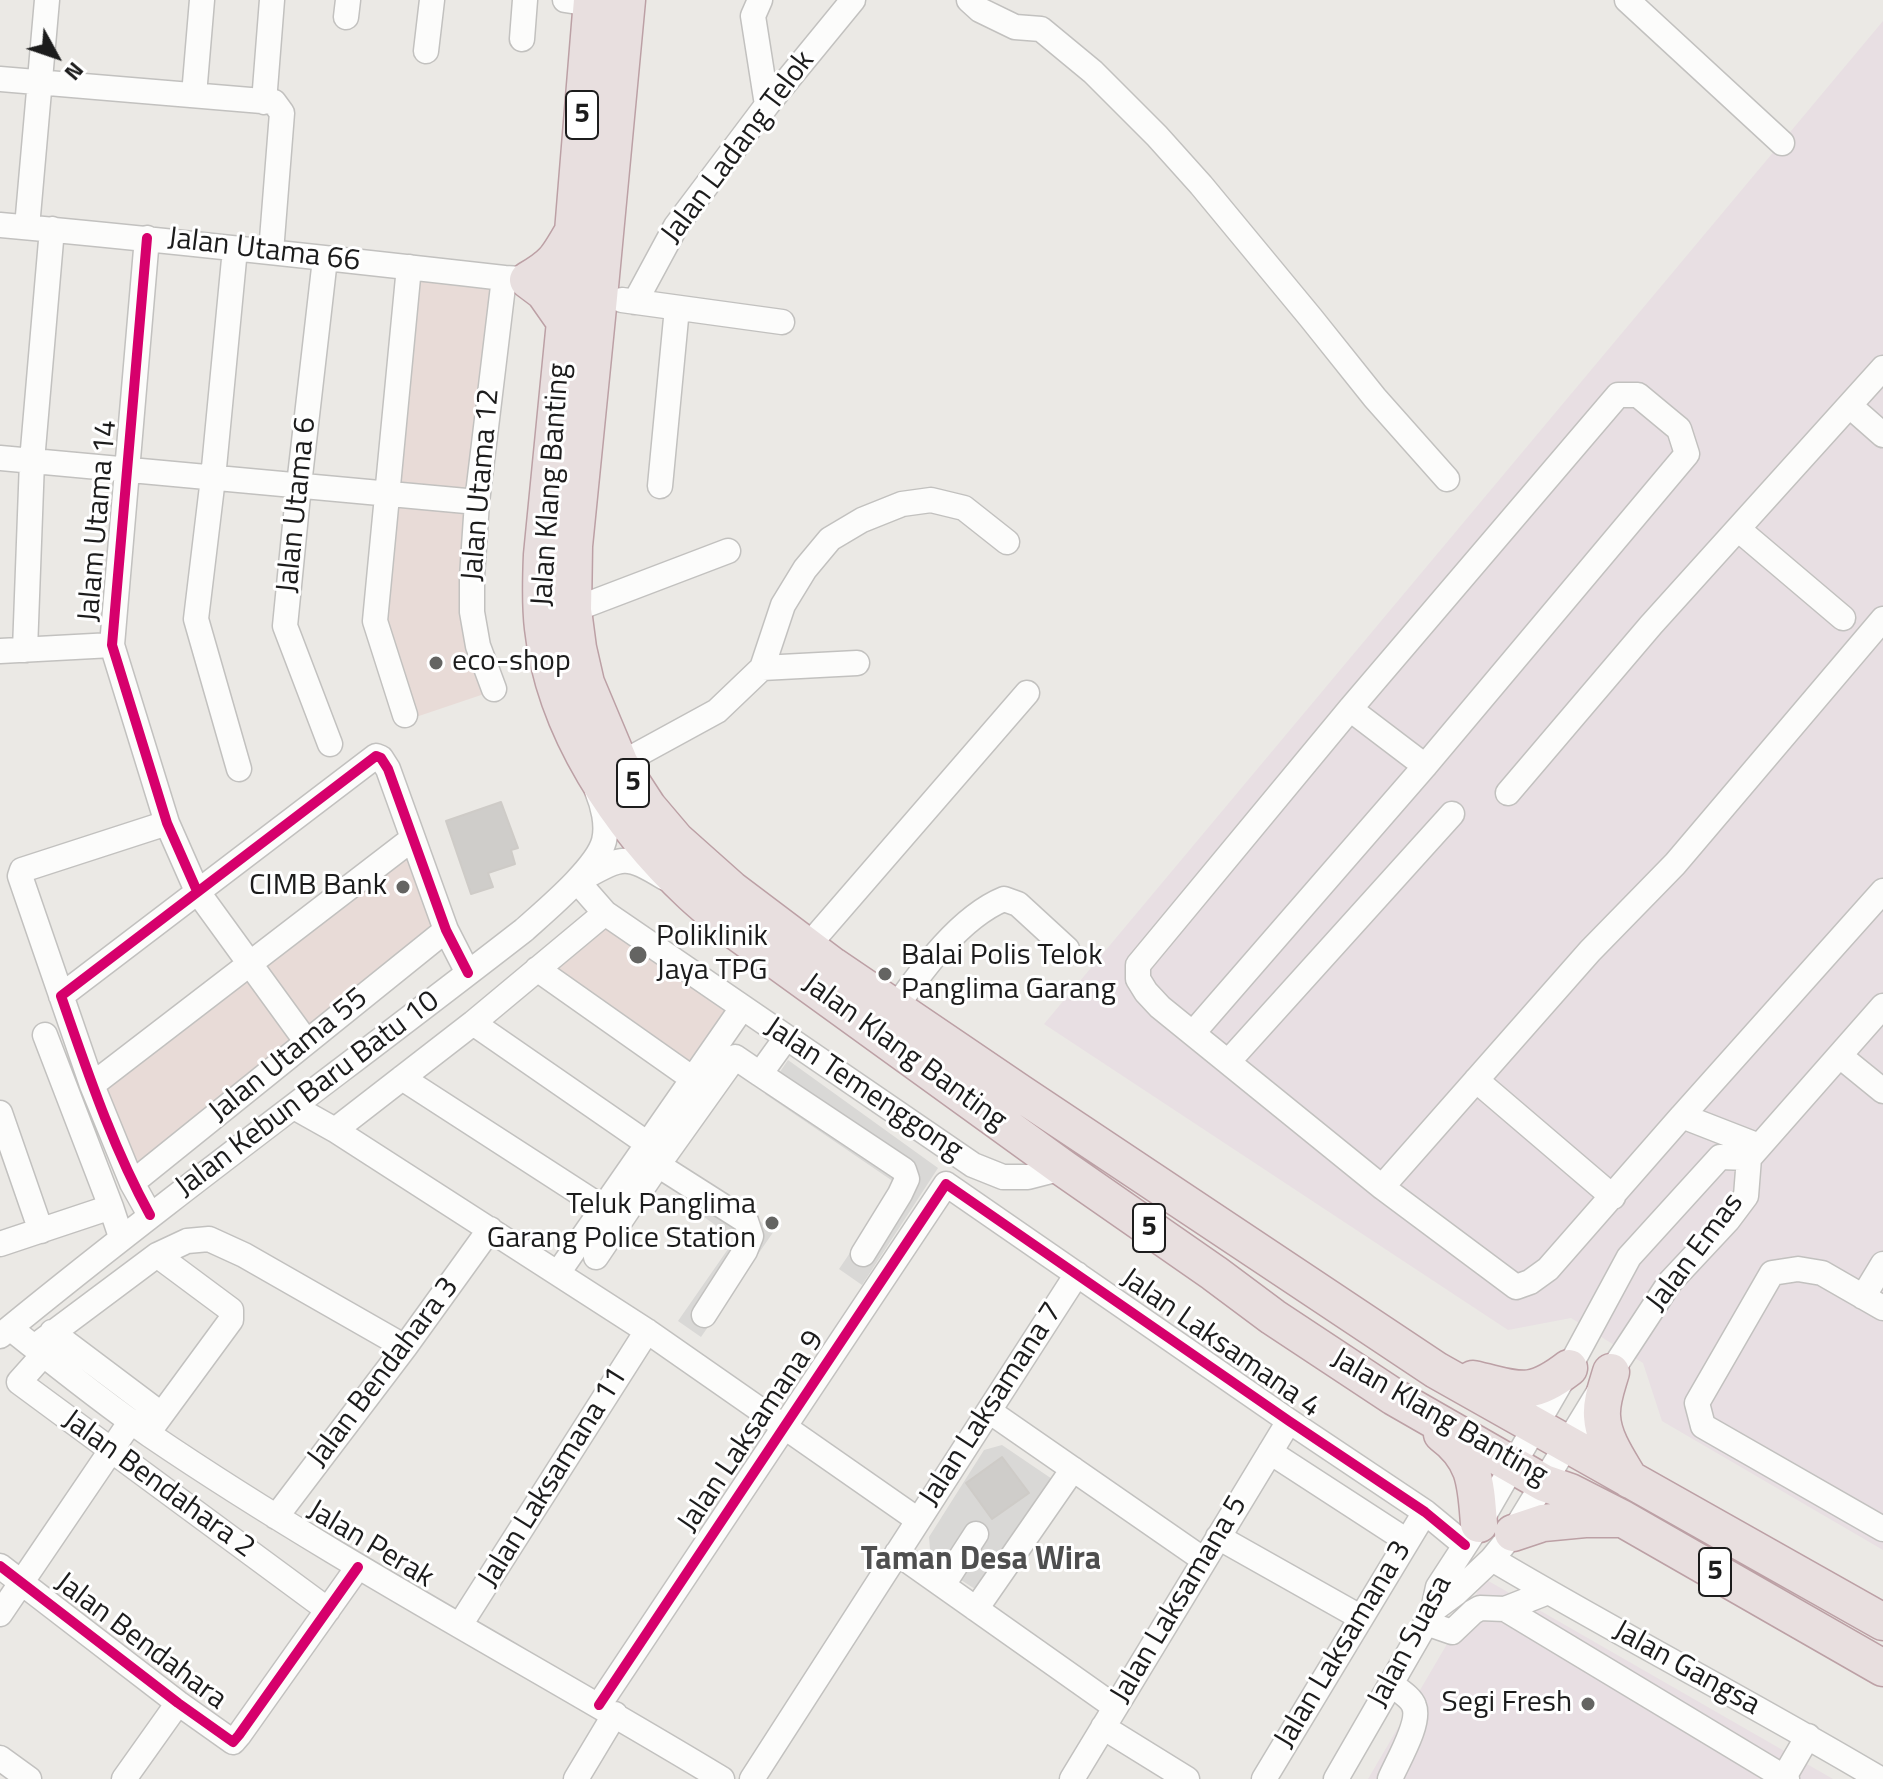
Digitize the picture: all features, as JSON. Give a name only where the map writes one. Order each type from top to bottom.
[{"type":"highway","name":"Jalan Klang Banting","points":[[627,0],[589,229],[584,289],[573,610],[578,648],[604,765],[628,823],[691,893],[734,930],[1273,1317],[1394,1397],[1544,1483],[1570,1492],[1623,1519],[1883,1668]]},
{"type":"highway","name":"Jalan Klang Banting","points":[[583,1],[589,229]]},
{"type":"highway","points":[[516,279],[549,268],[589,229]]},
{"type":"highway","points":[[516,279],[544,292],[565,322]]},
{"type":"highway","name":"Jalan Klang Banting","points":[[584,289],[565,322],[542,555],[542,614],[550,672],[558,698],[604,765],[684,847],[731,889],[895,1008],[1436,1370],[1883,1622]]},
{"type":"highway","points":[[1436,1370],[1530,1389],[1551,1382],[1569,1368]]},
{"type":"highway","points":[[1611,1372],[1602,1417],[1614,1451],[1630,1480]]},
{"type":"highway","points":[[1394,1397],[1463,1453],[1476,1485],[1487,1540],[1543,1523],[1623,1519]]},
{"type":"street","points":[[27,227],[47,0]]},
{"type":"street","points":[[194,95],[202,0]]},
{"type":"street","points":[[269,102],[272,0]]},
{"type":"street","points":[[426,51],[432,0]]},
{"type":"street","points":[[522,39],[525,0]]},
{"type":"street","points":[[760,0],[753,16],[767,105]]},
{"type":"street","name":"Jalan Ladang Telok","points":[[635,302],[676,226],[767,105],[853,0]]},
{"type":"street","points":[[969,0],[980,10],[1015,27],[1041,29],[1093,72],[1125,104],[1201,185],[1375,398],[1447,479]]},
{"type":"street","points":[[1627,0],[1782,143]]},
{"type":"street","points":[[0,79],[269,102],[282,113],[271,252]]},
{"type":"street","name":"Jalan Utama 66","points":[[0,225],[516,279],[584,289],[635,302],[782,322]]},
{"type":"street","points":[[25,650],[32,461],[52,229]]},
{"type":"street","name":"Jalam Utama 14","points":[[147,238],[112,645],[167,823],[197,891],[306,1041]]},
{"type":"street","points":[[235,249],[196,619],[239,769]]},
{"type":"street","name":"Jalan Utama 6","points":[[325,259],[285,626],[330,744]]},
{"type":"street","points":[[405,715],[375,621],[409,267]]},
{"type":"street","name":"Jalan Utama 12","points":[[494,689],[478,646],[472,612],[477,502],[516,279]]},
{"type":"street","points":[[660,486],[677,308]]},
{"type":"street","points":[[1508,793],[1651,625],[1883,368]]},
{"type":"street","points":[[1193,1033],[1425,766],[1687,454],[1679,429],[1638,395],[1618,395],[1350,709],[1138,965],[1138,979],[1160,1007],[1382,1187],[1516,1287],[1530,1282],[1548,1269],[1883,891]]},
{"type":"street","points":[[1850,406],[1883,435]]},
{"type":"street","points":[[0,458],[477,502]]},
{"type":"street","points":[[577,881],[604,841],[604,765],[717,711],[762,668],[783,605],[805,569],[830,539],[862,520],[902,504],[931,500],[964,508],[1007,542]]},
{"type":"street","points":[[1738,529],[1843,618]]},
{"type":"street","points":[[573,610],[728,551]]},
{"type":"street","points":[[1382,1187],[1590,951],[1675,864],[1883,619]]},
{"type":"street","points":[[0,651],[112,645]]},
{"type":"street","points":[[762,668],[857,663]]},
{"type":"street","points":[[807,947],[1027,693]]},
{"type":"street","points":[[1350,709],[1425,766]]},
{"type":"street","points":[[61,996],[376,756],[388,769],[446,930],[468,973]]},
{"type":"street","points":[[1228,1062],[1452,814]]},
{"type":"street","points":[[150,1215],[132,1183],[92,1085],[20,876],[22,870],[167,823]]},
{"type":"street","points":[[92,1085],[412,839]]},
{"type":"street","points":[[577,881],[606,865],[627,859],[646,866],[691,893]]},
{"type":"street","name":"Jalan Temenggong","points":[[577,881],[605,913],[973,1165],[1003,1177],[1028,1177],[1063,1168]]},
{"type":"street","name":"Jalan Kebun Baru Batu 10","points":[[5,1332],[121,1237],[524,930],[577,881]]},
{"type":"street","points":[[895,1008],[945,944],[988,905],[1004,899],[1018,904],[1067,949]]},
{"type":"street","points":[[335,1130],[473,1023],[605,913]]},
{"type":"street","name":"Jalan Utama 55","points":[[132,1183],[446,930]]},
{"type":"street","points":[[537,969],[693,1079]]},
{"type":"street","points":[[596,1257],[693,1079],[742,1008]]},
{"type":"street","points":[[1682,1116],[1754,1152],[1881,1014]]},
{"type":"street","points":[[473,1023],[746,1221],[751,1236],[745,1251],[704,1315]]},
{"type":"street","points":[[45,1035],[121,1237]]},
{"type":"street","points":[[760,1074],[786,1038]]},
{"type":"street","points":[[1840,1056],[1883,1091]]},
{"type":"street","points":[[558,1273],[603,1208],[653,1155],[735,1057],[904,1170],[907,1179],[900,1194],[863,1254]]},
{"type":"street","points":[[402,1078],[603,1208]]},
{"type":"street","points":[[1476,1080],[1613,1197]]},
{"type":"street","points":[[294,1107],[335,1130],[647,1331],[918,1520]]},
{"type":"street","points":[[0,1113],[41,1231]]},
{"type":"street","name":"Jalan Emas","points":[[1487,1540],[1544,1483],[1670,1282],[1728,1220],[1746,1196],[1754,1152],[1720,1157],[1629,1257],[1513,1465]]},
{"type":"street","name":"Jalan Laksamana 4","points":[[946,1184],[1425,1512],[1487,1540]]},
{"type":"street","name":"Jalan Laksamana 9","points":[[576,1779],[607,1710],[785,1427],[946,1184]]},
{"type":"street","points":[[0,1244],[111,1207]]},
{"type":"street","name":"Jalan Bendahara 3","points":[[276,1517],[490,1229]]},
{"type":"street","points":[[43,1344],[157,1255],[187,1241],[209,1239],[244,1255],[405,1347]]},
{"type":"street","points":[[0,1614],[112,1451],[147,1423],[231,1320],[231,1310],[157,1255]]},
{"type":"street","points":[[1883,1264],[1873,1302],[1822,1273],[1798,1269],[1772,1273],[1697,1403],[1703,1426],[1883,1529]]},
{"type":"street","name":"Jalan Laksamana 7","points":[[752,1779],[1077,1274]]},
{"type":"street","name":"Jalan Laksamana 11","points":[[460,1625],[647,1331]]},
{"type":"street","name":"Jalan Perak","points":[[5,1332],[43,1344],[276,1517],[722,1779]]},
{"type":"street","name":"Jalan Bendahara 2","points":[[43,1344],[19,1382],[328,1610]]},
{"type":"street","points":[[989,1411],[1204,1560]]},
{"type":"street","name":"Jalan Laksamana 5","points":[[1072,1779],[1289,1421]]},
{"type":"street","name":"Jalan Laksamana 4","points":[[1270,1452],[1407,1541]]},
{"type":"street","name":"Jalan Suasa","points":[[1336,1779],[1430,1616],[1438,1587],[1487,1540],[1513,1465]]},
{"type":"street","points":[[976,1609],[1073,1469]]},
{"type":"street","name":"Jalan Laksamana 3","points":[[1264,1779],[1425,1512]]},
{"type":"street","points":[[943,1585],[976,1534]]},
{"type":"street","points":[[1218,1537],[1360,1617]]},
{"type":"street","name":"Jalan Gangsa","points":[[1487,1540],[1548,1592],[1880,1779]]},
{"type":"street","points":[[897,1553],[976,1609],[1187,1779]]},
{"type":"street","name":"Jalan Bendahara","points":[[0,1566],[233,1742],[358,1567]]},
{"type":"street","points":[[1430,1616],[1452,1632],[1480,1608],[1505,1609],[1548,1592]]},
{"type":"street","points":[[1505,1609],[1785,1778],[1808,1736]]},
{"type":"street","points":[[1390,1779],[1415,1724],[1415,1708],[1391,1684]]},
{"type":"street","points":[[124,1779],[178,1703]]},
{"type":"street","points":[[0,1758],[29,1779]]},
{"type":"shaded area","points":[[1883,21],[1883,1550],[1662,1421],[1643,1363],[1571,1318],[1508,1330],[1044,1024]]},
{"type":"shaded area","points":[[413,273],[499,285],[471,509],[490,692],[410,719],[380,621]]},
{"type":"shaded area","points":[[406,849],[438,929],[138,1174],[100,1086]]},
{"type":"shaded area","points":[[604,918],[735,1010],[692,1072],[545,970]]},
{"type":"shaded area","points":[[788,1060],[938,1168],[862,1285],[839,1269],[897,1184],[765,1094]]},
{"type":"shaded area","points":[[696,1177],[774,1231],[701,1337],[678,1321],[735,1239],[680,1200]]},
{"type":"shaded area","points":[[1002,1445],[1058,1483],[983,1594],[931,1561],[929,1537],[984,1450]]},
{"type":"shaded area","points":[[1485,1579],[1833,1779],[1368,1779]]},
{"type":"building","points":[[501,802],[518,848],[511,850],[515,864],[488,873],[493,887],[471,894],[446,821]]},
{"type":"building","points":[[1002,1457],[1029,1493],[992,1519],[966,1483]]},
{"type":"cycle path","points":[[147,238],[112,645],[167,823],[197,891]]},
{"type":"cycle path","points":[[150,1215],[112,1135],[61,996],[376,756],[388,769],[446,930],[468,973]]},
{"type":"cycle path","points":[[599,1705],[946,1184],[1425,1512],[1465,1545]]},
{"type":"cycle path","points":[[0,1566],[233,1742],[358,1567]]},
{"type":"place","name":"eco-shop","points":[[436,663]]},
{"type":"place","name":"CIMB Bank","points":[[403,887]]},
{"type":"place","name":"Poliklinik Jaya TPG","points":[[638,955]]},
{"type":"place","name":"Balai Polis Telok Panglima Garang","points":[[885,974]]},
{"type":"place","name":"Teluk Panglima Garang Police Station","points":[[772,1223]]},
{"type":"place","name":"Segi Fresh","points":[[1588,1704]]},
{"type":"district","name":"Taman Desa Wira","points":[[981,1561]]}]
